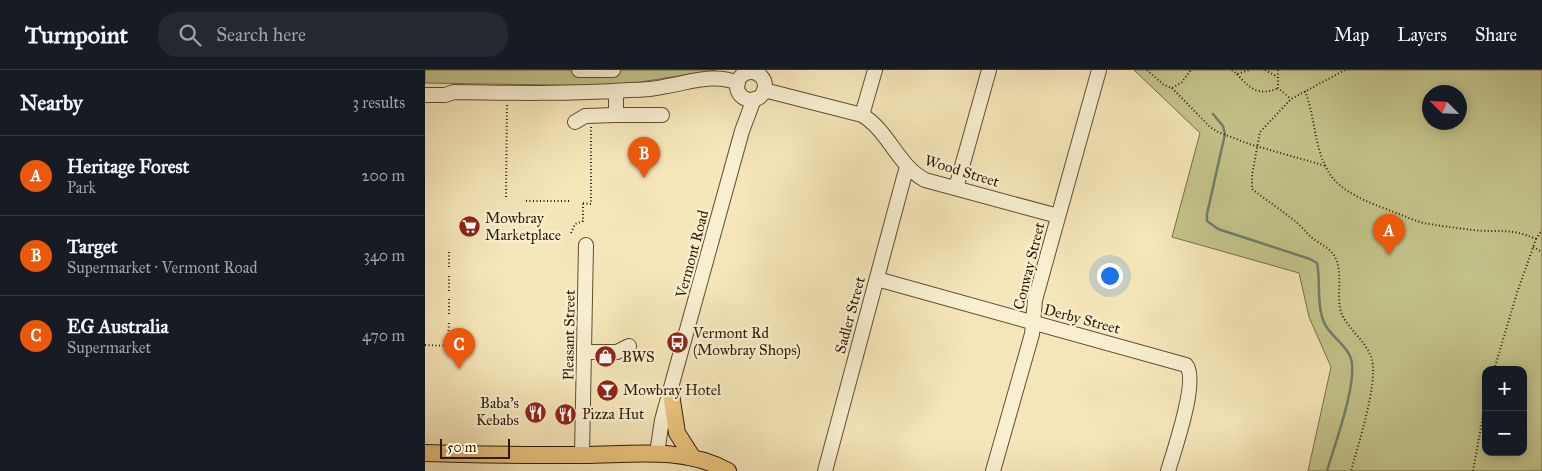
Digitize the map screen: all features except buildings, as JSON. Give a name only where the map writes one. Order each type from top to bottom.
[{"type":"main road","points":[[672,390],[677,433],[682,444],[693,458]]},
{"type":"main road","points":[[425,453],[661,454],[693,458],[728,471]]},
{"type":"street","points":[[579,70],[613,70]]},
{"type":"street","points":[[862,115],[875,70]]},
{"type":"street","points":[[956,188],[989,70]]},
{"type":"street","name":"Conway Street","points":[[993,471],[1032,334],[1035,300],[1099,70]]},
{"type":"street","points":[[425,95],[445,95],[454,92],[616,91],[665,87],[706,78],[729,79],[748,100],[757,80],[741,77],[739,88]]},
{"type":"street","name":"Wood Street","points":[[757,80],[862,115],[875,124],[907,168],[925,180],[1058,216]]},
{"type":"street","name":"Vermont Road","points":[[661,454],[662,420],[672,390],[757,80]]},
{"type":"street","name":"Vermont Road","points":[[739,88],[742,131]]},
{"type":"street","points":[[616,91],[616,115]]},
{"type":"street","points":[[579,120],[616,115],[662,114]]},
{"type":"street","name":"Sadler Street","points":[[825,471],[907,168]]},
{"type":"street","name":"Pleasant Street","points":[[582,455],[586,245]]},
{"type":"street","name":"Derby Street","points":[[877,279],[1186,365],[1190,369],[1191,384],[1168,471]]},
{"type":"street","points":[[585,348],[629,346]]},
{"type":"path","points":[[1147,70],[1164,85],[1172,88],[1210,127],[1225,135],[1257,146],[1326,166]]},
{"type":"path","points":[[1172,88],[1181,83],[1191,70]]},
{"type":"path","points":[[1232,70],[1252,89],[1271,91],[1278,88]]},
{"type":"path","points":[[1237,74],[1249,70]]},
{"type":"path","points":[[1265,70],[1277,76]]},
{"type":"path","points":[[1278,70],[1278,88],[1291,99]]},
{"type":"path","points":[[1345,70],[1291,99],[1260,132],[1252,175],[1252,189],[1295,221],[1312,238],[1326,247],[1336,259],[1339,276],[1339,302],[1342,314],[1372,359],[1371,392],[1351,471]]},
{"type":"path","points":[[1305,91],[1328,172],[1343,188],[1366,201],[1422,223],[1475,230],[1521,232],[1536,239]]},
{"type":"path","points":[[506,101],[506,197]]},
{"type":"path","points":[[571,233],[575,224],[583,221],[583,202],[591,204],[591,125],[584,125],[579,120]]},
{"type":"path","points":[[526,201],[571,202]]},
{"type":"path","points":[[1495,366],[1517,293],[1536,239],[1542,230]]},
{"type":"path","points":[[1533,247],[1542,252]]},
{"type":"path","points":[[449,252],[449,267]]},
{"type":"path","points":[[449,276],[449,291]]},
{"type":"path","points":[[449,299],[449,314]]},
{"type":"path","points":[[449,323],[449,338]]},
{"type":"path","points":[[425,345],[449,346]]},
{"type":"path","points":[[1473,471],[1484,411]]},
{"type":"green space","points":[[425,70],[716,70],[615,86],[425,83]]},
{"type":"green space","points":[[1134,70],[1542,70],[1542,471],[1308,471],[1331,367],[1309,317],[1299,273],[1172,237],[1200,133]]},
{"type":"waterway","points":[[1213,114],[1223,126],[1225,134],[1207,221],[1218,229],[1310,259],[1317,263],[1320,306],[1323,320],[1328,330],[1350,356],[1352,380],[1327,471]]},
{"type":"place","name":"Target","points":[[644,178]]},
{"type":"place","name":"Mowbray Marketplace","points":[[469,227]]},
{"type":"place","name":"Heritage Forest","points":[[1389,255]]},
{"type":"place","name":"Vermont Rd (Mowbray Shops)","points":[[677,342]]},
{"type":"place","name":"BWS","points":[[606,357]]},
{"type":"place","name":"EG Australia","points":[[459,369]]},
{"type":"place","name":"Mowbray Hotel","points":[[607,390]]},
{"type":"place","name":"Baba's Kebabs","points":[[535,412]]},
{"type":"place","name":"Pizza Hut","points":[[566,414]]}]
